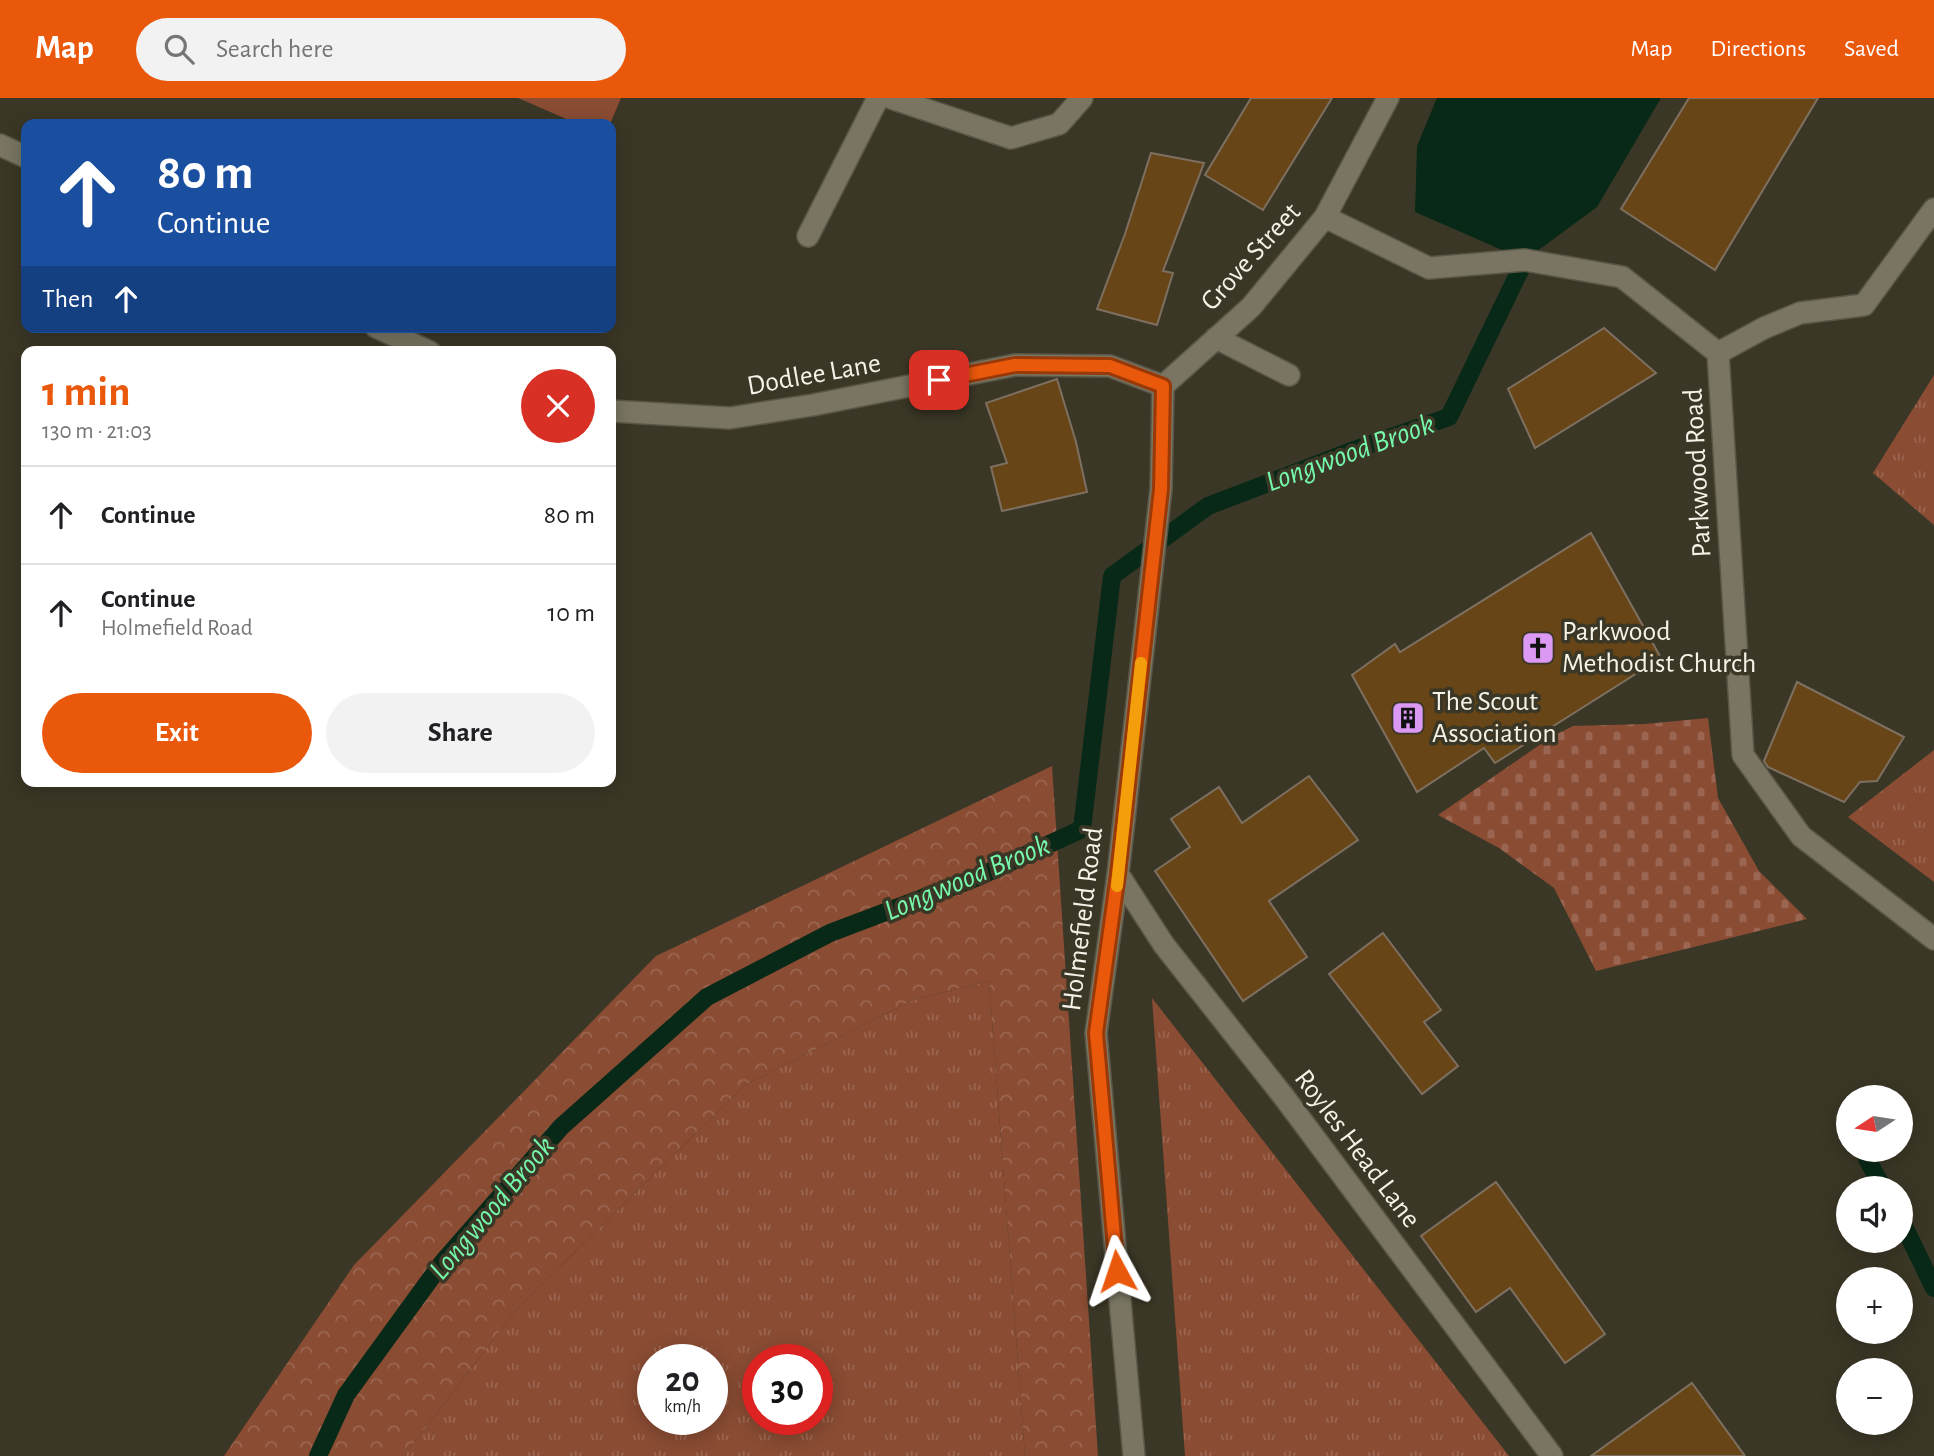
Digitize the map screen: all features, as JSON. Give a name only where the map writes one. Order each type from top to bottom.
[{"type":"street","points":[[808,236],[878,98]]},
{"type":"street","points":[[891,98],[1011,138],[1059,124],[1082,98]]},
{"type":"street","name":"Grove Street","points":[[1163,386],[1251,307],[1325,217],[1388,98]]},
{"type":"street","points":[[0,145],[21,155]]},
{"type":"street","points":[[1718,353],[1764,328],[1800,313],[1864,305],[1934,209]]},
{"type":"street","name":"Parkwood Road","points":[[1325,217],[1429,268],[1525,260],[1622,277],[1718,353],[1743,755],[1801,836],[1934,939]]},
{"type":"street","points":[[389,333],[417,346]]},
{"type":"street","points":[[1216,338],[1289,375]]},
{"type":"street","name":"Dodlee Lane","points":[[616,411],[730,418],[813,405],[1015,365],[1110,366],[1163,386]]},
{"type":"street","name":"Holmefield Road","points":[[1134,1456],[1096,1033],[1118,874],[1161,489],[1163,386]]},
{"type":"street","name":"Royles Head Lane","points":[[1118,874],[1164,945],[1283,1097],[1552,1456]]},
{"type":"green space","points":[[518,98],[621,98],[612,119],[566,119]]},
{"type":"green space","points":[[1934,375],[1934,525],[1873,473]]},
{"type":"green space","points":[[1708,718],[1718,798],[1759,871],[1807,919],[1596,971],[1554,888],[1499,848],[1438,815],[1551,737],[1573,726],[1645,724]]},
{"type":"green space","points":[[1934,750],[1934,882],[1848,817]]},
{"type":"green space","points":[[1052,766],[1098,1456],[1025,1456],[989,981],[913,1000],[745,1085],[515,1311],[404,1456],[224,1456],[354,1265],[656,956]]},
{"type":"green space","points":[[989,981],[1025,1456],[404,1456],[515,1311],[745,1085],[913,1000]]},
{"type":"green space","points":[[1152,998],[1509,1456],[1185,1456]]},
{"type":"shaded area","points":[[1437,98],[1661,98],[1597,207],[1525,260],[1415,212],[1417,146]]},
{"type":"building","points":[[1251,98],[1332,98],[1263,210],[1205,175]]},
{"type":"building","points":[[1689,98],[1818,98],[1715,270],[1621,209]]},
{"type":"building","points":[[1151,153],[1204,163],[1163,271],[1173,273],[1157,325],[1097,309]]},
{"type":"building","points":[[1604,328],[1656,373],[1535,448],[1508,389]]},
{"type":"building","points":[[1057,379],[1076,442],[1087,492],[1002,511],[991,467],[1007,463],[986,403]]},
{"type":"building","name":"Parkwood Methodist Church","points":[[1591,533],[1661,658],[1495,763],[1484,748],[1417,792],[1352,675],[1395,644],[1400,652]]},
{"type":"building","points":[[1797,682],[1904,737],[1877,781],[1860,782],[1844,802],[1768,767],[1764,761]]},
{"type":"building","points":[[1309,776],[1358,840],[1269,901],[1307,957],[1243,1001],[1155,871],[1190,847],[1171,819],[1219,787],[1242,823]]},
{"type":"building","points":[[1383,933],[1441,1010],[1424,1022],[1458,1066],[1422,1094],[1329,974]]},
{"type":"building","points":[[1496,1182],[1605,1334],[1565,1363],[1510,1288],[1476,1312],[1421,1236]]},
{"type":"building","points":[[1692,1383],[1745,1456],[1591,1456]]},
{"type":"waterway","name":"Longwood Brook","points":[[318,1456],[346,1395],[442,1263],[561,1127],[707,997],[830,933],[978,877],[1082,829],[1112,576],[1208,506],[1449,417],[1525,260]]},
{"type":"waterway","points":[[1869,1162],[1876,1176]]},
{"type":"waterway","points":[[1913,1245],[1934,1288]]},
{"type":"slow traffic","points":[[1117,886],[1141,663]]},
{"type":"place","name":"Parkwood Methodist Church","points":[[1538,648]]},
{"type":"place","name":"The Scout Association","points":[[1408,718]]},
{"type":"route","points":[[939,380],[1015,365],[1110,366],[1163,386],[1161,489],[1118,874],[1096,1033],[1117,1271]]}]
